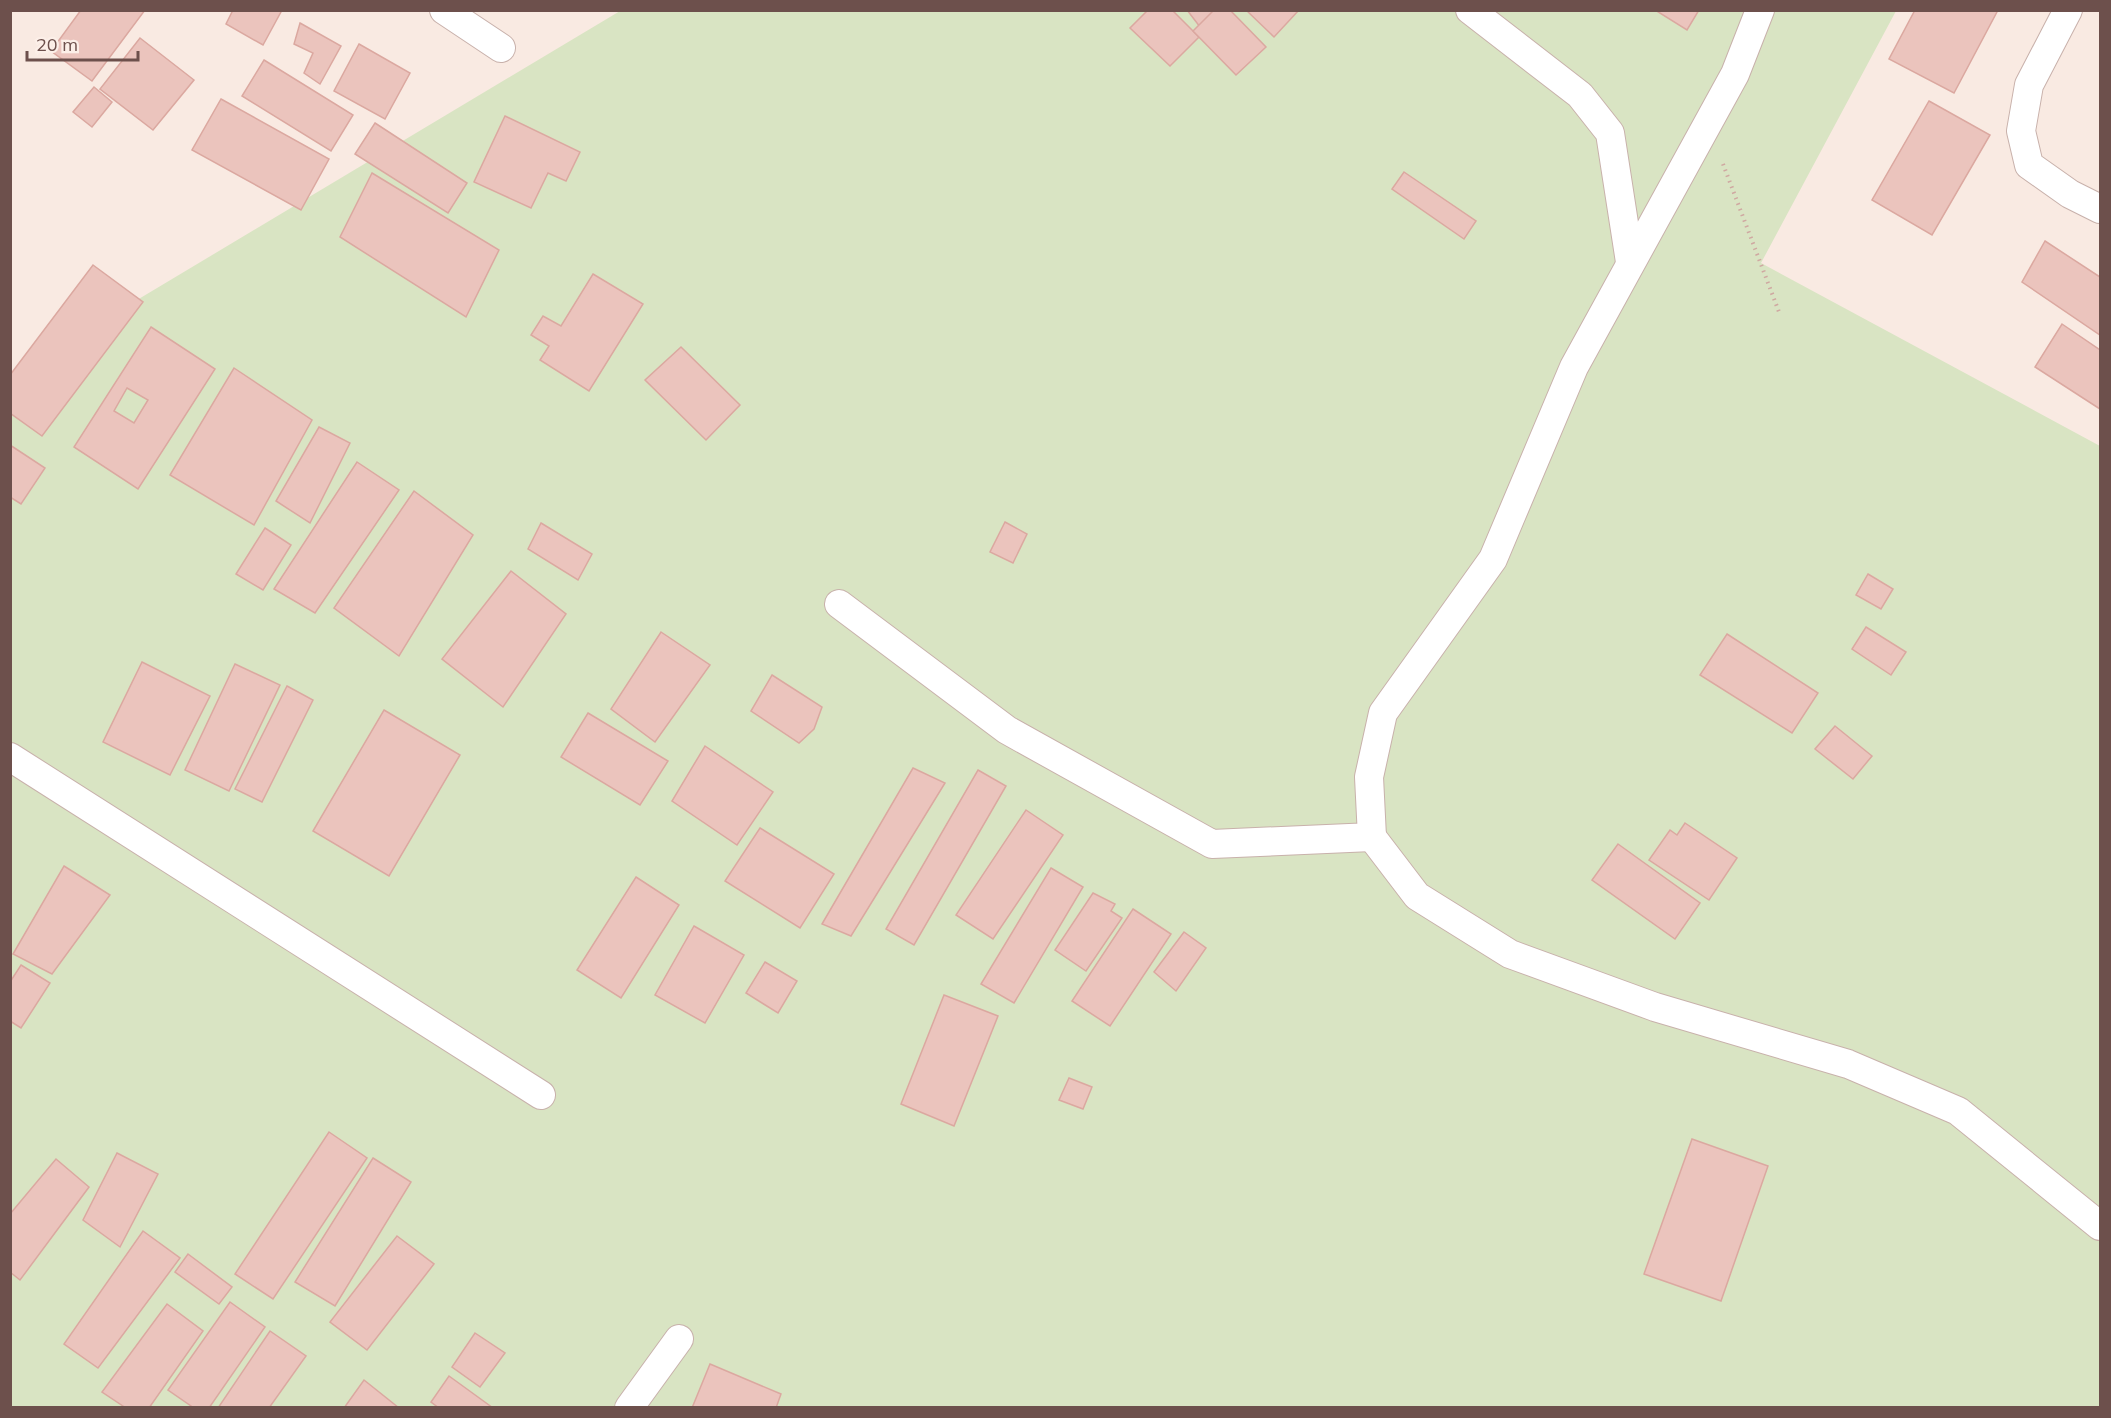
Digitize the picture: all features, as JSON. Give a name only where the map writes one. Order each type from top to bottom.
[{"type":"street","points":[[444,10],[501,48]]},
{"type":"street","points":[[1470,10],[1580,95],[1610,133],[1630,262]]},
{"type":"street","points":[[1760,10],[1735,74],[1574,367],[1494,559],[1383,713],[1369,777],[1372,837],[1417,896],[1510,954],[1655,1007],[1848,1064],[1958,1111],[2100,1226]]},
{"type":"street","points":[[2068,10],[2029,85],[2020,131],[2029,165],[2070,194],[2100,209]]},
{"type":"street","points":[[839,604],[1007,730],[1212,844],[1372,837]]},
{"type":"street","points":[[10,757],[541,1095]]},
{"type":"street","points":[[629,1407],[680,1339]]},
{"type":"path","points":[[1708,123],[1779,312]]},
{"type":"green space","points":[[620,11],[1896,11],[1761,263],[2100,446],[2100,1407],[11,1407],[10,376]]},
{"type":"building","points":[[81,10],[145,10],[92,81],[51,51]]},
{"type":"building","points":[[233,10],[282,10],[263,45],[226,24]]},
{"type":"building","points":[[1148,10],[1172,10],[1199,37],[1170,66],[1130,28]]},
{"type":"building","points":[[1187,10],[1231,10],[1207,36]]},
{"type":"building","points":[[1214,10],[1230,10],[1266,47],[1236,75],[1193,31]]},
{"type":"building","points":[[1246,10],[1299,10],[1274,37]]},
{"type":"building","points":[[1655,10],[1699,10],[1687,30]]},
{"type":"building","points":[[1915,10],[1998,10],[1954,93],[1889,59]]},
{"type":"building","points":[[300,23],[341,46],[320,84],[304,73],[313,53],[294,44]]},
{"type":"building","points":[[140,38],[194,80],[153,130],[100,89]]},
{"type":"building","points":[[359,44],[410,73],[385,119],[334,91]]},
{"type":"building","points":[[264,60],[353,115],[331,151],[242,96]]},
{"type":"building","points":[[94,87],[112,102],[92,127],[73,112]]},
{"type":"building","points":[[221,99],[329,159],[301,210],[192,150]]},
{"type":"building","points":[[1929,101],[1990,135],[1932,235],[1872,200]]},
{"type":"building","points":[[505,116],[580,152],[566,181],[548,173],[531,208],[474,182]]},
{"type":"building","points":[[375,123],[467,183],[448,213],[355,154]]},
{"type":"building","points":[[1404,172],[1476,221],[1464,239],[1392,189]]},
{"type":"building","points":[[372,173],[499,250],[466,317],[340,237]]},
{"type":"building","points":[[2045,241],[2100,277],[2100,335],[2022,282]]},
{"type":"building","points":[[93,265],[143,302],[42,436],[10,413],[10,375]]},
{"type":"building","points":[[593,274],[643,304],[589,391],[540,360],[549,346],[531,335],[543,316],[561,326]]},
{"type":"building","points":[[2062,324],[2100,350],[2100,409],[2035,367]]},
{"type":"building","points":[[151,327],[215,369],[138,489],[74,447]],"holes":[[[127,388],[148,400],[134,423],[114,411]]]},
{"type":"building","points":[[681,347],[740,405],[706,440],[645,380]]},
{"type":"building","points":[[234,368],[312,420],[254,525],[170,475]]},
{"type":"building","points":[[319,427],[350,443],[310,523],[276,501]]},
{"type":"building","points":[[10,445],[45,468],[21,504],[10,497]]},
{"type":"building","points":[[357,462],[399,490],[315,613],[274,589]]},
{"type":"building","points":[[414,491],[473,535],[399,656],[334,608]]},
{"type":"building","points":[[1005,522],[1027,534],[1013,563],[990,552]]},
{"type":"building","points":[[541,523],[592,554],[578,580],[528,549]]},
{"type":"building","points":[[265,528],[291,545],[263,590],[236,574]]},
{"type":"building","points":[[511,571],[566,614],[503,707],[442,659]]},
{"type":"building","points":[[1868,574],[1893,589],[1881,609],[1856,595]]},
{"type":"building","points":[[1866,627],[1906,652],[1891,675],[1852,649]]},
{"type":"building","points":[[661,632],[710,665],[655,742],[611,709]]},
{"type":"building","points":[[1727,634],[1818,693],[1792,733],[1700,675]]},
{"type":"building","points":[[142,662],[210,696],[170,775],[103,742]]},
{"type":"building","points":[[235,664],[280,685],[229,791],[185,770]]},
{"type":"building","points":[[772,675],[822,707],[814,729],[799,743],[751,711]]},
{"type":"building","points":[[287,686],[313,700],[262,802],[235,789]]},
{"type":"building","points":[[384,710],[460,755],[389,876],[313,831]]},
{"type":"building","points":[[588,713],[668,761],[640,805],[561,757]]},
{"type":"building","points":[[1835,726],[1872,756],[1853,779],[1815,749]]},
{"type":"building","points":[[705,746],[773,792],[737,845],[672,801]]},
{"type":"building","points":[[913,768],[945,783],[851,936],[822,924]]},
{"type":"building","points":[[978,770],[1006,786],[914,945],[886,929]]},
{"type":"building","points":[[1026,810],[1063,835],[993,939],[956,915]]},
{"type":"building","points":[[1685,823],[1737,858],[1709,900],[1649,860],[1670,830],[1677,835]]},
{"type":"building","points":[[760,828],[834,874],[800,928],[725,881]]},
{"type":"building","points":[[1618,844],[1700,903],[1675,939],[1592,880]]},
{"type":"building","points":[[64,866],[110,895],[52,974],[13,954]]},
{"type":"building","points":[[1051,868],[1083,887],[1014,1003],[981,984]]},
{"type":"building","points":[[636,877],[679,905],[621,998],[577,970]]},
{"type":"building","points":[[1093,893],[1115,904],[1111,911],[1122,918],[1086,971],[1055,950]]},
{"type":"building","points":[[1133,909],[1171,934],[1110,1026],[1072,1001]]},
{"type":"building","points":[[694,926],[744,955],[705,1023],[655,995]]},
{"type":"building","points":[[1184,932],[1206,948],[1176,991],[1154,972]]},
{"type":"building","points":[[765,962],[797,981],[778,1013],[746,993]]},
{"type":"building","points":[[21,965],[50,983],[21,1028],[10,1021],[10,982]]},
{"type":"building","points":[[944,995],[998,1016],[954,1126],[901,1104]]},
{"type":"building","points":[[1069,1078],[1092,1087],[1083,1109],[1059,1100]]},
{"type":"building","points":[[329,1132],[367,1158],[273,1299],[235,1274]]},
{"type":"building","points":[[1692,1139],[1768,1166],[1721,1301],[1644,1274]]},
{"type":"building","points":[[117,1153],[158,1174],[120,1247],[83,1220]]},
{"type":"building","points":[[373,1158],[411,1182],[335,1306],[295,1282]]},
{"type":"building","points":[[56,1159],[89,1187],[20,1280],[10,1272],[10,1214]]},
{"type":"building","points":[[143,1231],[180,1258],[98,1368],[64,1344]]},
{"type":"building","points":[[397,1236],[434,1264],[367,1350],[330,1322]]},
{"type":"building","points":[[188,1254],[232,1287],[219,1304],[175,1272]]},
{"type":"building","points":[[230,1302],[265,1327],[209,1408],[194,1408],[168,1390]]},
{"type":"building","points":[[167,1304],[203,1331],[149,1408],[126,1408],[102,1392]]},
{"type":"building","points":[[270,1331],[306,1356],[269,1408],[218,1408]]},
{"type":"building","points":[[475,1333],[505,1353],[480,1387],[452,1367]]},
{"type":"building","points":[[710,1364],[781,1394],[776,1408],[692,1408]]},
{"type":"building","points":[[449,1376],[493,1408],[439,1408],[431,1402]]},
{"type":"building","points":[[364,1380],[399,1408],[344,1408]]}]
